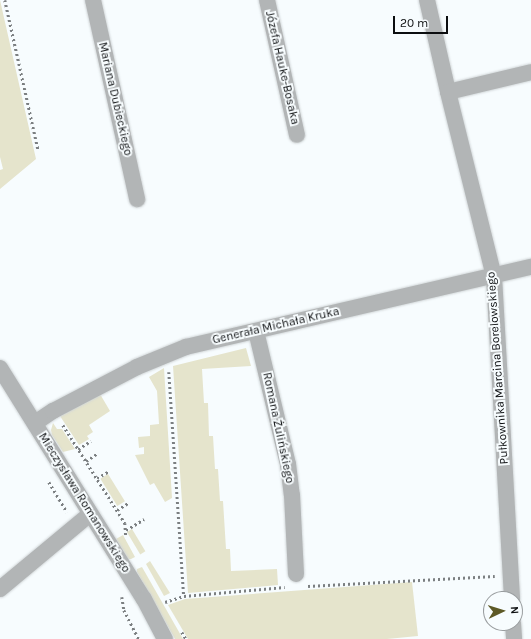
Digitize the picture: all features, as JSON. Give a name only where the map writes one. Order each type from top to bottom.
[{"type":"street","name":"Mariana Dubieckiego","points":[[93,0],[137,199]]},
{"type":"street","name":"Józefa Hauke-Bosaka","points":[[267,0],[297,135]]},
{"type":"street","name":"Pułkownika Marcina Borelowskiego","points":[[428,0],[448,92],[494,276],[511,591]]},
{"type":"street","points":[[448,92],[531,72]]},
{"type":"street","name":"Generała Michała Kruka","points":[[35,423],[53,411],[137,367],[186,347],[531,267]]},
{"type":"street","name":"Romana Żulińskiego","points":[[256,331],[288,464],[292,495],[297,582]]},
{"type":"street","name":"Mieczysława Romanowskiego","points":[[0,368],[144,599],[165,639]]},
{"type":"street","points":[[0,589],[90,514]]},
{"type":"path","points":[[5,0],[38,149]]},
{"type":"path","points":[[168,354],[184,596]]},
{"type":"path","points":[[53,411],[125,523],[125,534],[129,541]]},
{"type":"path","points":[[78,449],[91,441]]},
{"type":"path","points":[[86,461],[98,453]]},
{"type":"path","points":[[97,478],[109,471]]},
{"type":"path","points":[[117,510],[128,503]]},
{"type":"path","points":[[126,530],[144,519]]},
{"type":"path","points":[[165,602],[184,596],[297,582],[510,575]]},
{"type":"path","points":[[161,595],[168,608]]},
{"type":"path","points":[[179,627],[186,639]]},
{"type":"green space","points":[[0,0],[36,159],[0,189],[0,170],[3,169],[0,157]]},
{"type":"green space","points":[[246,348],[251,366],[202,369],[204,403],[208,403],[209,436],[213,436],[215,469],[218,469],[220,501],[223,501],[226,549],[230,549],[231,571],[277,569],[278,585],[188,593],[173,366]]},
{"type":"green space","points":[[164,368],[172,498],[165,502],[154,483],[150,485],[135,455],[144,454],[144,447],[139,448],[138,437],[150,436],[150,425],[159,424],[157,391],[149,377]]},
{"type":"green space","points":[[100,394],[110,411],[89,425],[93,432],[87,436],[89,439],[79,445],[60,416]]},
{"type":"green space","points":[[53,423],[57,429],[62,429],[75,449],[63,452],[52,435],[51,430]]},
{"type":"green space","points":[[108,474],[125,501],[117,506],[100,479]]},
{"type":"green space","points":[[132,529],[145,551],[140,554],[127,532]]},
{"type":"green space","points":[[123,535],[135,557],[131,559],[128,559],[116,539]]},
{"type":"green space","points":[[150,561],[170,593],[164,596],[146,564]]},
{"type":"green space","points":[[142,567],[183,639],[175,639],[137,572],[137,569]]},
{"type":"green space","points":[[412,582],[418,636],[387,639],[188,639],[168,605],[185,599]]}]
